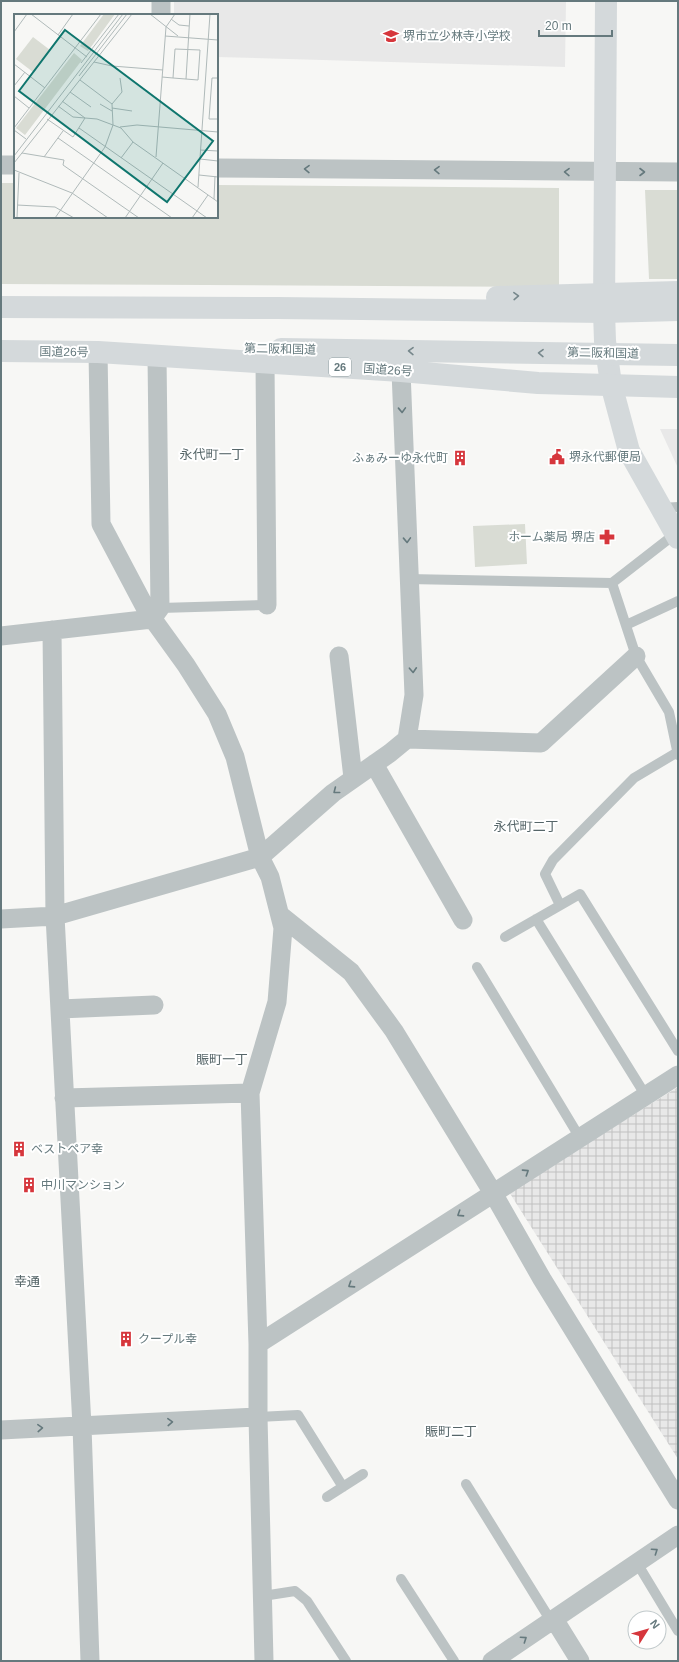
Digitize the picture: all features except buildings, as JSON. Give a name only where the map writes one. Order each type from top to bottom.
[{"type":"main road","points":[[606,1],[605,341],[611,384],[629,451],[669,507],[677,536]]},
{"type":"main road","points":[[282,316],[500,296],[678,292]]},
{"type":"main road","points":[[1,307],[277,308],[604,312],[678,310]]},
{"type":"main road","points":[[1,313],[678,321]]},
{"type":"main road","points":[[605,341],[678,342]]},
{"type":"main road","name":"第二阪和国道","points":[[1,346],[678,355]]},
{"type":"main road","points":[[198,348],[439,368],[678,380]]},
{"type":"main road","name":"国道26号","points":[[1,351],[98,352],[401,371],[538,383],[678,387]]},
{"type":"street","points":[[161,1],[161,14]]},
{"type":"street","points":[[1,165],[14,165]]},
{"type":"street","points":[[218,168],[678,172]]},
{"type":"street","points":[[98,352],[101,524],[217,714],[235,758],[260,858],[270,877],[283,928],[277,1002],[250,1093],[258,1344],[258,1417],[264,1661]]},
{"type":"street","points":[[156,613],[157,356]]},
{"type":"street","points":[[265,362],[267,605]]},
{"type":"street","points":[[401,371],[408,579],[414,695],[407,739]]},
{"type":"street","points":[[1,636],[52,630],[156,613]]},
{"type":"street","points":[[52,630],[55,916],[82,1426],[90,1661]]},
{"type":"street","points":[[339,656],[353,778]]},
{"type":"street","points":[[1,919],[55,916],[260,858],[333,793],[407,739],[541,742],[636,656]]},
{"type":"street","points":[[374,764],[463,920]]},
{"type":"street","points":[[280,915],[351,972],[394,1031],[493,1193],[542,1279],[678,1500]]},
{"type":"street","points":[[60,1009],[154,1005]]},
{"type":"street","points":[[258,1344],[678,1075]]},
{"type":"street","points":[[64,1098],[250,1093]]},
{"type":"street","points":[[1,1430],[258,1417]]},
{"type":"street","points":[[492,1661],[678,1535]]},
{"type":"street","points":[[552,1620],[580,1661]]},
{"type":"lane","points":[[408,579],[612,583],[677,536]]},
{"type":"lane","points":[[560,905],[545,874],[553,860],[634,778],[677,754],[675,728],[669,712],[636,656],[612,583]]},
{"type":"lane","points":[[626,625],[678,601]]},
{"type":"lane","points":[[156,613],[267,605]]},
{"type":"lane","points":[[505,937],[580,894],[678,1050]]},
{"type":"lane","points":[[536,920],[646,1096]]},
{"type":"lane","points":[[477,967],[580,1138]]},
{"type":"lane","points":[[258,1417],[298,1415],[342,1487]]},
{"type":"lane","points":[[327,1497],[363,1474]]},
{"type":"lane","points":[[466,1484],[552,1620]]},
{"type":"lane","points":[[637,1563],[678,1631]]},
{"type":"lane","points":[[401,1579],[454,1661]]},
{"type":"lane","points":[[263,1596],[295,1591],[307,1601],[346,1661]]},
{"type":"shaded area","name":"堺市立少林寺小学校","points":[[174,1],[566,1],[565,67],[218,57],[218,14],[174,14]]},
{"type":"shaded area","points":[[1,183],[14,183],[14,218],[218,218],[218,185],[559,188],[559,287],[1,284]]},
{"type":"shaded area","points":[[645,190],[678,190],[678,279],[649,279]]},
{"type":"shaded area","points":[[660,429],[678,429],[678,468]]},
{"type":"shaded area","points":[[525,524],[527,564],[475,567],[473,526]]},
{"type":"shaded area","points":[[678,1087],[678,1459],[509,1192]]},
{"type":"place","name":"堺市立少林寺小学校","points":[[391,36]]},
{"type":"place","name":"堺永代郵便局","points":[[557,457]]},
{"type":"place","name":"ふぁみーゆ永代町","points":[[460,458]]},
{"type":"place","name":"ホーム薬局 堺店","points":[[607,537]]},
{"type":"place","name":"ベストペア幸","points":[[19,1149]]},
{"type":"place","name":"中川マンション","points":[[29,1185]]},
{"type":"place","name":"クープル幸","points":[[126,1339]]},
{"type":"district","name":"永代町一丁","points":[[212,454]]},
{"type":"district","name":"永代町二丁","points":[[526,826]]},
{"type":"district","name":"賑町一丁","points":[[222,1059]]},
{"type":"district","name":"幸通","points":[[27,1281]]},
{"type":"district","name":"賑町二丁","points":[[451,1431]]}]
